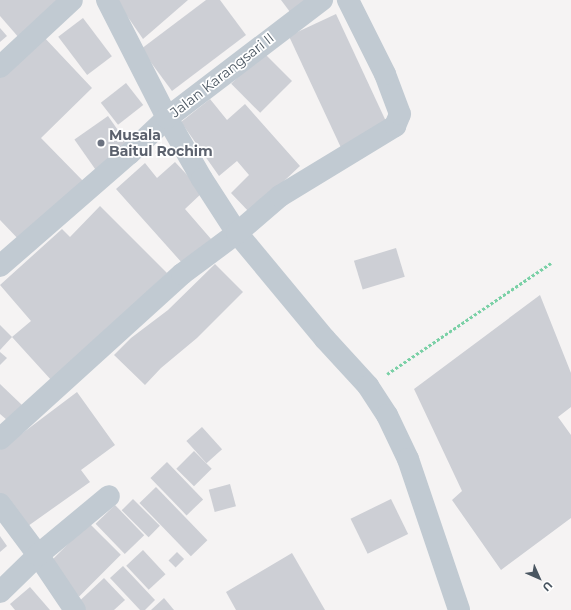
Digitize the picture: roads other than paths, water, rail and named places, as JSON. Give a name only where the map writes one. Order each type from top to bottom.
[{"type":"street","points":[[0,67],[72,0]]},
{"type":"street","points":[[108,0],[166,118],[202,179],[237,233],[325,339],[368,386],[386,415],[408,459],[459,610]]},
{"type":"street","name":"Jalan Karangsari II","points":[[0,266],[129,154],[166,118],[322,0]]},
{"type":"street","points":[[0,439],[182,274],[237,233],[280,196],[395,126],[400,114],[385,74],[348,0]]},
{"type":"street","points":[[0,592],[38,555],[109,496]]},
{"type":"street","points":[[0,504],[38,555],[75,610]]},
{"type":"place","name":"Musala Baitul Rochim","points":[[101,143]]}]
